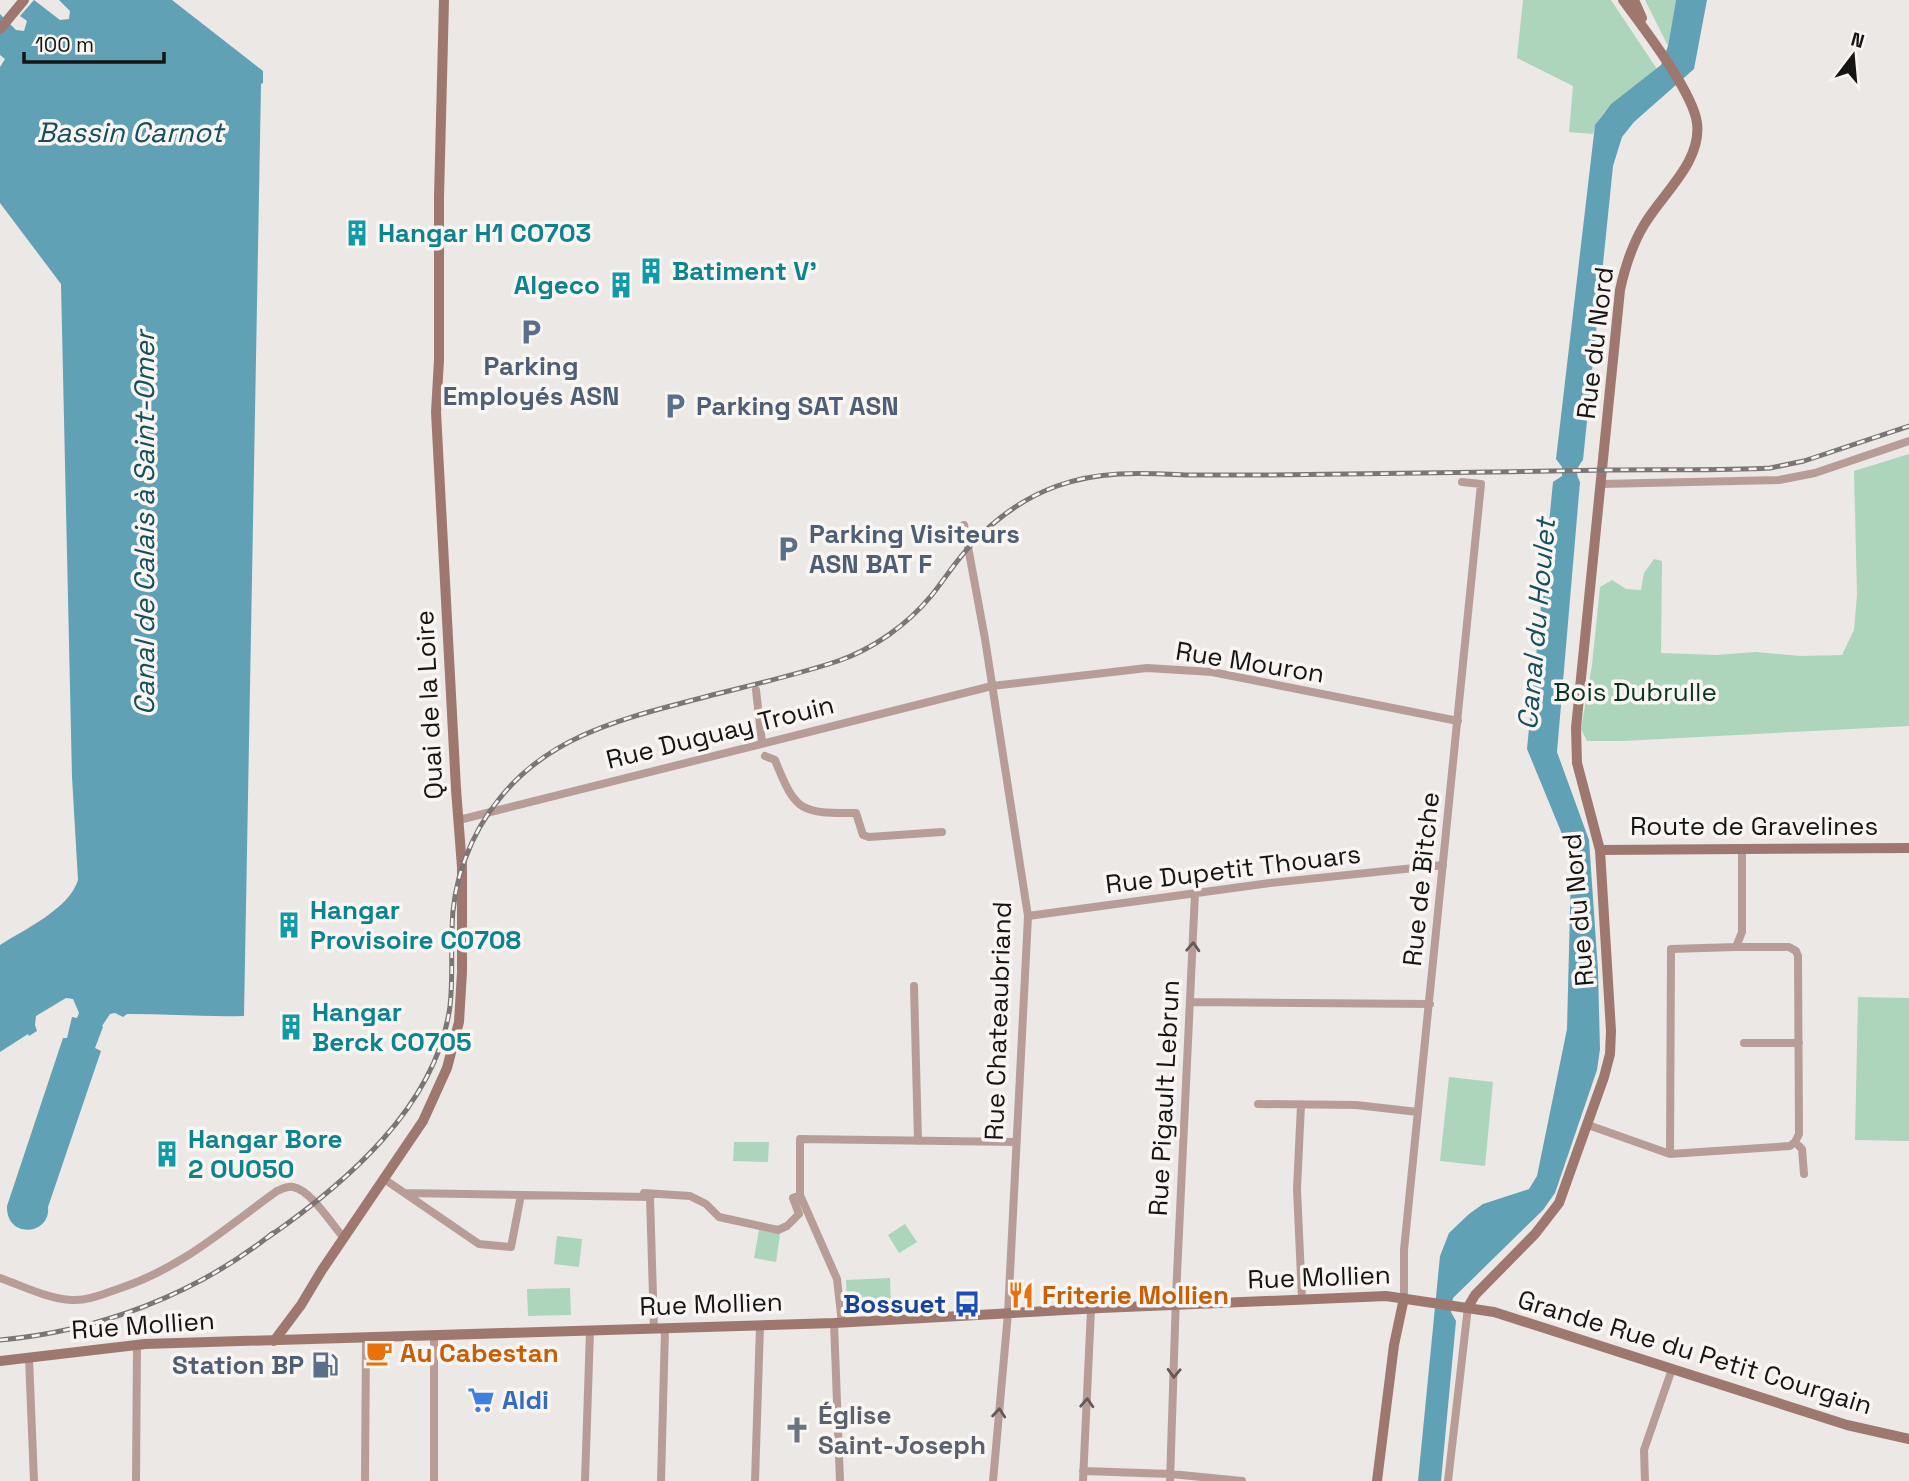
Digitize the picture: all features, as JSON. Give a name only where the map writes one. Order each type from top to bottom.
[{"type":"street","points":[[0,29],[24,0]]},
{"type":"street","name":"Quai de la Loire","points":[[274,1340],[301,1305],[432,1105],[451,1056],[459,1022],[463,972],[463,897],[436,412],[440,354],[442,0]]},
{"type":"street","name":"Rue du Nord","points":[[1623,0],[1649,33]]},
{"type":"street","name":"Rue du Nord","points":[[1468,1307],[1475,1295],[1554,1211],[1564,1195],[1606,1070],[1611,1039],[1600,849],[1580,775],[1575,739],[1622,283],[1630,254],[1642,227],[1694,149],[1697,124],[1685,93],[1649,33],[1634,0]]},
{"type":"street","points":[[1602,484],[1779,481],[1815,473],[1909,441]]},
{"type":"street","name":"Rue de Bitche","points":[[1404,1298],[1403,1260],[1481,484],[1462,482]]},
{"type":"street","name":"Rue Chateaubriand","points":[[964,525],[1028,916],[1007,1313],[993,1481]]},
{"type":"street","name":"Rue Mouron","points":[[992,685],[1135,669],[1188,669],[1458,721]]},
{"type":"street","name":"Rue Duguay Trouin","points":[[460,820],[992,685]]},
{"type":"street","points":[[756,690],[762,743]]},
{"type":"street","points":[[765,756],[775,760],[789,796],[795,801],[818,813],[856,813],[863,835],[869,837],[942,832]]},
{"type":"street","name":"Route de Gravelines","points":[[1600,849],[1909,848]]},
{"type":"street","points":[[1736,947],[1742,932],[1742,849]]},
{"type":"street","name":"Rue Dupetit Thouars","points":[[1028,916],[1195,893],[1443,865]]},
{"type":"street","name":"Rue Pigault Lebrun","points":[[1170,1478],[1195,893]]},
{"type":"street","points":[[1588,1125],[1671,1154],[1790,1146],[1795,1142],[1799,1134],[1796,951],[1788,947],[1671,949],[1671,1154]]},
{"type":"street","points":[[915,986],[918,1141]]},
{"type":"street","points":[[1190,1002],[1430,1004]]},
{"type":"street","points":[[1744,1043],[1799,1043]]},
{"type":"street","points":[[1258,1104],[1368,1105],[1418,1112]]},
{"type":"street","points":[[1301,1105],[1297,1189],[1302,1299]]},
{"type":"street","points":[[841,1481],[836,1279],[800,1195],[800,1139],[1016,1142]]},
{"type":"street","points":[[1795,1142],[1802,1149],[1804,1174]]},
{"type":"street","points":[[384,1179],[479,1244],[511,1247],[521,1195]]},
{"type":"street","points":[[0,1278],[61,1298],[79,1300],[102,1295],[177,1263],[238,1222],[277,1191],[288,1187],[307,1194],[344,1238]]},
{"type":"street","points":[[405,1193],[646,1197]]},
{"type":"street","points":[[661,1481],[659,1329],[646,1197],[642,1193],[690,1196],[706,1204],[719,1217],[778,1230],[787,1226],[799,1213],[793,1198],[800,1195]]},
{"type":"street","name":"Rue Mollien","points":[[0,1361],[137,1345],[838,1323],[1372,1296],[1454,1304]]},
{"type":"street","points":[[1377,1481],[1395,1335],[1404,1298]]},
{"type":"street","name":"Grande Rue du Petit Courgain","points":[[1454,1304],[1502,1314],[1847,1425],[1909,1439]]},
{"type":"street","points":[[1448,1481],[1468,1307]]},
{"type":"street","points":[[1083,1481],[1091,1309]]},
{"type":"street","points":[[755,1481],[760,1326]]},
{"type":"street","points":[[585,1481],[590,1331]]},
{"type":"street","points":[[434,1336],[434,1481]]},
{"type":"street","points":[[365,1481],[366,1338]]},
{"type":"street","points":[[136,1481],[137,1345]]},
{"type":"street","points":[[29,1358],[34,1481]]},
{"type":"street","points":[[1646,1481],[1644,1450],[1672,1369]]},
{"type":"street","points":[[1083,1471],[1242,1481]]},
{"type":"green space","points":[[1523,0],[1611,0],[1657,69],[1611,105],[1597,123],[1593,134],[1569,132],[1573,86],[1517,58]]},
{"type":"green space","points":[[1645,0],[1676,0],[1668,46]]},
{"type":"green space","name":"Bois Dubrulle","points":[[1909,454],[1909,726],[1587,741],[1581,729],[1592,665],[1600,587],[1612,580],[1626,589],[1641,590],[1644,573],[1654,559],[1662,561],[1661,653],[1842,655],[1854,630],[1857,595],[1854,471]]},
{"type":"green space","points":[[1858,997],[1909,998],[1909,1141],[1855,1140]]},
{"type":"green space","points":[[1449,1077],[1493,1082],[1485,1166],[1440,1161]]},
{"type":"green space","points":[[734,1142],[769,1142],[768,1162],[733,1161]]},
{"type":"green space","points":[[905,1224],[917,1242],[899,1253],[888,1235]]},
{"type":"green space","points":[[759,1230],[780,1234],[776,1262],[754,1258]]},
{"type":"green space","points":[[557,1236],[582,1239],[579,1267],[554,1264]]},
{"type":"green space","points":[[890,1278],[891,1305],[847,1307],[846,1280]]},
{"type":"green space","points":[[570,1288],[571,1315],[528,1316],[527,1289]]},
{"type":"water","name":"Bassin Carnot","points":[[34,0],[60,20],[69,19],[70,11],[59,0],[172,0],[263,71],[263,83],[244,1016],[127,1014],[123,1017],[110,1014],[102,1026],[95,1048],[101,1051],[47,1216],[43,1223],[28,1230],[13,1224],[7,1206],[63,1038],[67,1038],[72,1017],[77,1018],[79,1013],[73,999],[66,998],[36,1016],[37,1031],[0,1052],[0,945],[56,909],[66,900],[78,880],[72,777],[61,284],[0,203],[0,67],[5,59],[0,55],[0,14],[16,30],[24,31],[27,21],[20,16]]},
{"type":"water","points":[[1676,0],[1707,0],[1694,69],[1634,122],[1622,137],[1613,166],[1583,460],[1577,473],[1580,482],[1557,752],[1589,840],[1598,971],[1600,1049],[1597,1070],[1555,1193],[1543,1210],[1453,1298],[1451,1312],[1456,1321],[1441,1481],[1418,1481],[1440,1256],[1449,1233],[1469,1214],[1483,1204],[1529,1189],[1537,1176],[1567,1029],[1571,872],[1569,851],[1527,749],[1553,482],[1562,476],[1562,467],[1556,459],[1595,125],[1611,104],[1661,65],[1668,46]]},
{"type":"railway","points":[[267,1238],[297,1217],[356,1167],[407,1109],[427,1077],[442,1042],[450,1006],[453,912],[459,877],[480,827],[518,778],[560,747],[606,726],[819,667],[864,650],[911,617],[981,535],[1001,517],[1033,496],[1073,481],[1123,474],[1265,475],[1770,468],[1804,461],[1909,426]]},
{"type":"railway","points":[[0,1340],[73,1328],[144,1306],[211,1275],[273,1233]]},
{"type":"place","name":"Hangar H1 CO703","points":[[357,233]]},
{"type":"place","name":"Batiment V'","points":[[651,271]]},
{"type":"place","name":"Algeco","points":[[621,285]]},
{"type":"place","name":"Parking Employés ASN","points":[[531,332]]},
{"type":"place","name":"Parking SAT ASN","points":[[675,406]]},
{"type":"place","name":"Parking Visiteurs ASN BAT F","points":[[788,549]]},
{"type":"place","name":"Hangar Provisoire CO708","points":[[289,925]]},
{"type":"place","name":"Hangar Berck CO705","points":[[291,1027]]},
{"type":"place","name":"Hangar Bore 2 OU050","points":[[167,1154]]},
{"type":"place","name":"Friterie Mollien","points":[[1021,1295]]},
{"type":"place","name":"Bossuet","points":[[967,1304]]},
{"type":"place","name":"Au Cabestan","points":[[379,1353]]},
{"type":"place","name":"Station BP","points":[[325,1365]]},
{"type":"place","name":"Aldi","points":[[481,1400]]},
{"type":"place","name":"Église Saint-Joseph","points":[[797,1430]]},
{"type":"water label","name":"Canal de Calais à Saint-Omer","points":[[144,523]]},
{"type":"water label","name":"Canal du Houlet","points":[[1536,624]]}]
